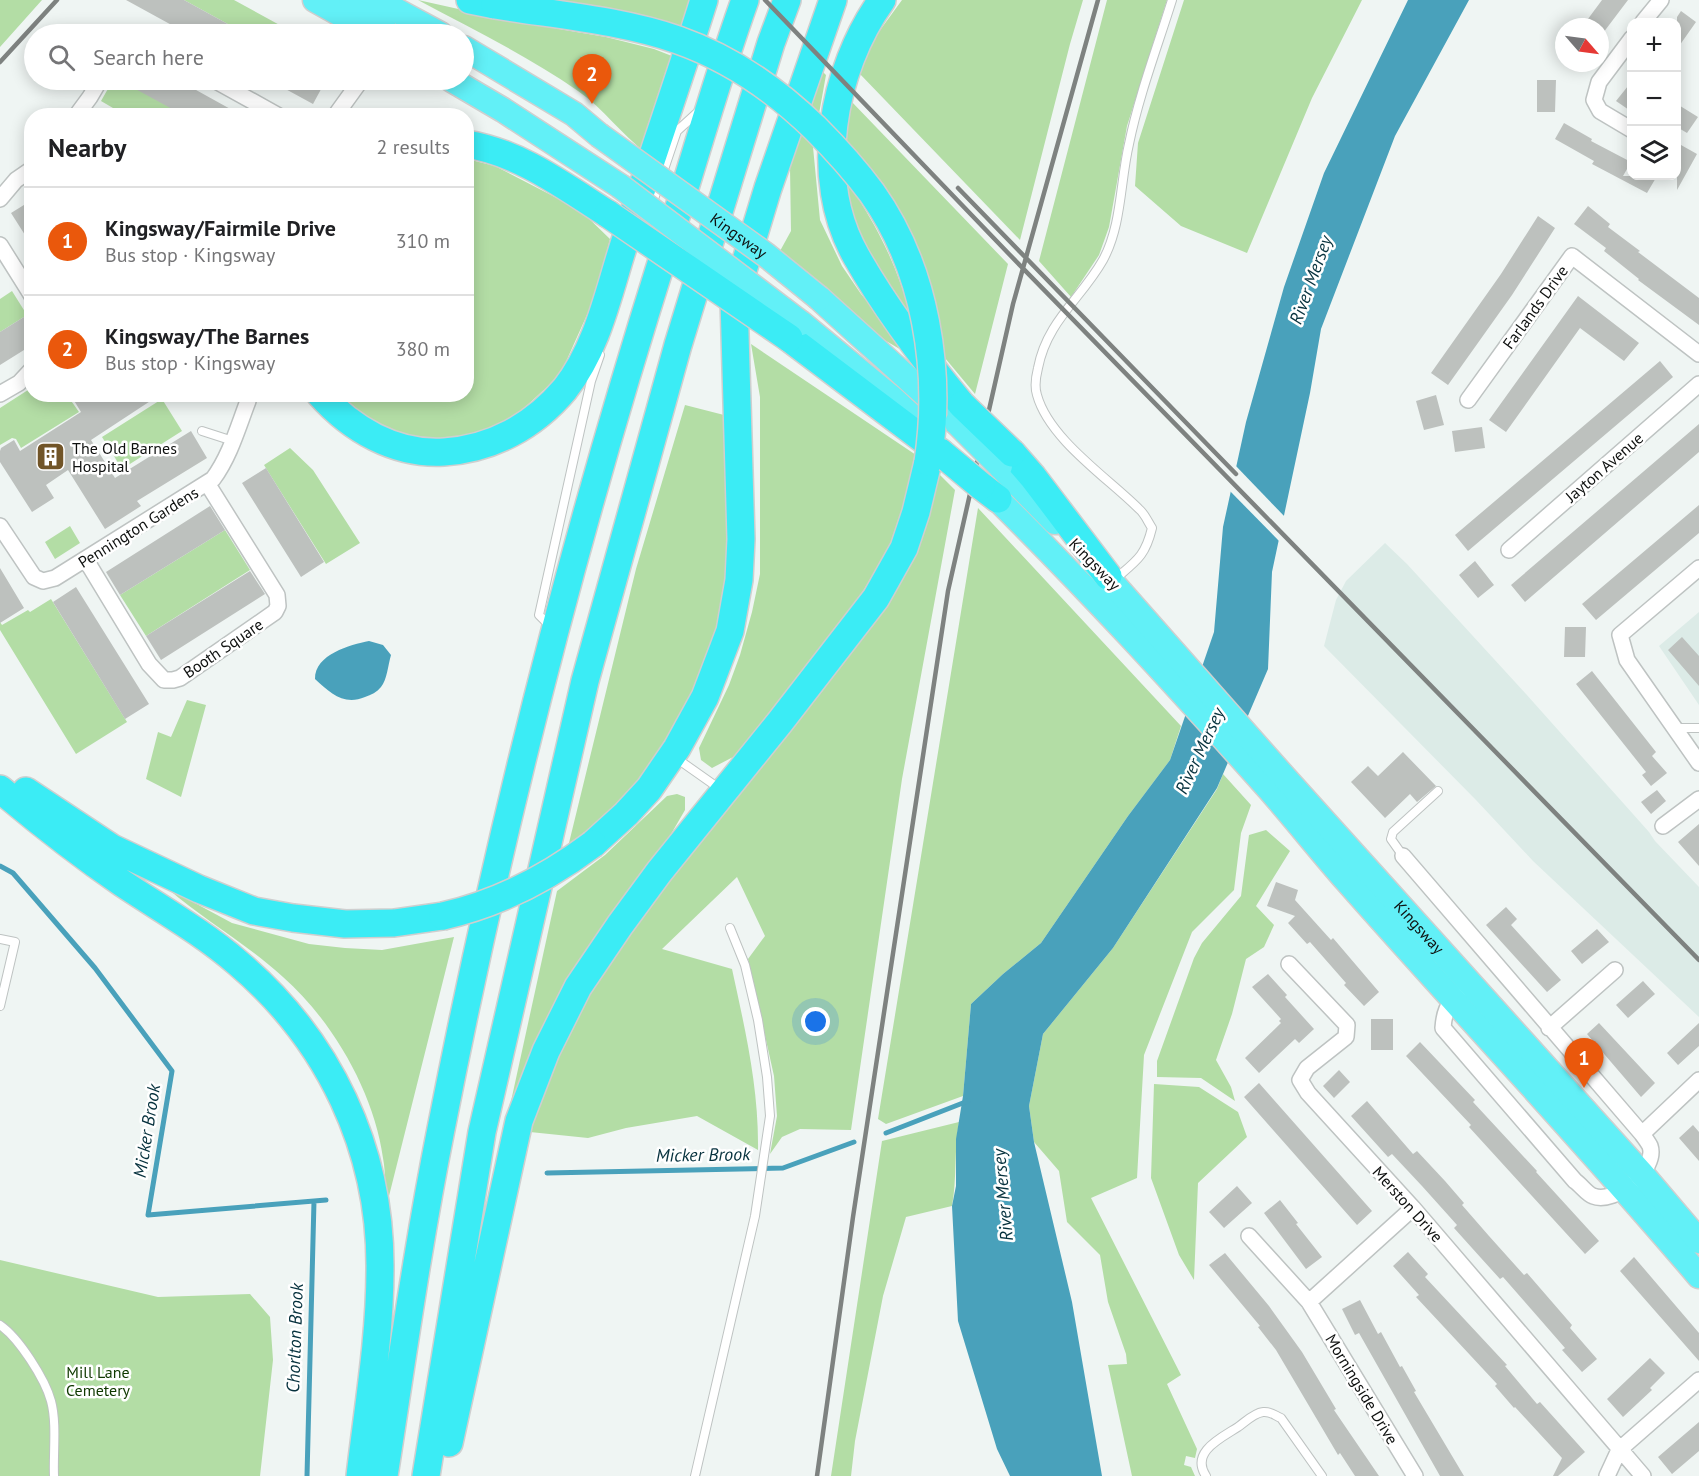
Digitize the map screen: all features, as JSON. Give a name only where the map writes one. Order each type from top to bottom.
[{"type":"highway","points":[[315,0],[358,24]]},
{"type":"highway","points":[[351,0],[376,14],[382,24]]},
{"type":"highway","points":[[377,0],[421,24]]},
{"type":"highway","points":[[328,402],[343,417],[371,436],[386,443],[436,453],[472,449],[500,439],[527,424],[556,398],[584,358],[603,315],[704,0]]},
{"type":"highway","points":[[384,1476],[414,1277],[441,1127],[496,871],[554,632],[638,333],[745,0]]},
{"type":"highway","points":[[426,1476],[482,1132],[585,681],[678,345],[771,44],[787,0]]},
{"type":"highway","points":[[0,771],[112,848],[178,880],[254,911],[345,924],[394,923],[465,911],[553,872],[593,844],[626,814],[649,789],[672,756],[705,697],[730,632],[739,580],[741,508],[734,300],[768,188],[833,0]]},
{"type":"highway","points":[[882,0],[858,39],[848,62],[832,129],[833,180],[843,225],[855,255],[892,315],[939,377],[960,414],[1006,460],[1033,477],[1111,579]]},
{"type":"highway","points":[[442,1476],[519,1121],[543,1059],[578,987],[659,872],[876,598],[904,548],[921,497],[932,433],[931,354],[924,314],[903,250],[868,188],[830,143],[794,109],[754,79],[718,58],[679,40],[648,31],[483,3]]},
{"type":"highway","name":"Kingsway","points":[[474,54],[574,114],[599,135],[766,255],[960,414]]},
{"type":"highway","name":"Kingsway","points":[[469,90],[620,186],[795,330]]},
{"type":"highway","points":[[474,146],[512,157],[531,166],[795,330],[941,449],[987,490]]},
{"type":"highway","name":"Kingsway","points":[[987,490],[1149,640],[1633,1181],[1699,1241]]},
{"type":"highway","name":"Kingsway","points":[[1111,579],[1149,640]]},
{"type":"highway","points":[[0,789],[63,841],[122,883],[178,918],[238,963],[286,1011],[326,1064],[339,1087],[352,1118],[368,1170],[378,1226],[380,1268],[375,1358],[360,1476]]},
{"type":"highway","name":"Kingsway","points":[[1633,1181],[1699,1276]]},
{"type":"street","points":[[1647,18],[1660,0]]},
{"type":"street","points":[[1627,45],[1599,82],[1594,100],[1600,111],[1627,127]]},
{"type":"street","points":[[82,108],[94,90]]},
{"type":"street","points":[[232,90],[265,108]]},
{"type":"street","points":[[341,108],[354,90]]},
{"type":"street","points":[[0,199],[16,180],[24,174]]},
{"type":"street","points":[[0,245],[24,283]]},
{"type":"street","name":"Farlands Drive","points":[[1468,400],[1572,256],[1699,354]]},
{"type":"street","points":[[0,394],[24,378]]},
{"type":"street","name":"Jayton Avenue","points":[[1509,550],[1699,384]]},
{"type":"street","name":"Pennington Gardens","points":[[0,526],[34,577],[47,581],[55,578],[207,483],[221,466],[248,402]]},
{"type":"street","name":"Booth Square","points":[[86,560],[148,664],[164,680],[173,681],[180,678],[275,612],[278,606],[277,595],[207,483]]},
{"type":"street","points":[[1699,568],[1620,636],[1627,660],[1699,763]]},
{"type":"street","points":[[1664,826],[1699,799]]},
{"type":"street","name":"Kingsway","points":[[1403,856],[1642,1134],[1650,1147],[1649,1163],[1633,1181]]},
{"type":"street","name":"Merston Drive","points":[[1289,964],[1347,1025],[1346,1037],[1307,1068],[1300,1080],[1308,1093],[1413,1208],[1643,1476]]},
{"type":"street","points":[[1549,1028],[1616,970]]},
{"type":"street","points":[[1462,990],[1444,1015],[1443,1028],[1575,1181],[1592,1196],[1605,1198],[1633,1181]]},
{"type":"street","points":[[1642,1134],[1699,1080]]},
{"type":"street","points":[[1309,1302],[1413,1208]]},
{"type":"street","name":"Morningside Drive","points":[[1249,1236],[1309,1302],[1414,1476]]},
{"type":"street","points":[[1606,1476],[1619,1450],[1696,1383]]},
{"type":"lane","points":[[1111,579],[1142,556],[1148,545],[1152,528],[1141,510],[1108,482],[1056,430],[1037,395],[1036,374],[1041,350],[1053,328],[1094,274],[1111,243],[1129,144],[1172,0]]},
{"type":"lane","points":[[647,218],[677,131],[714,95]]},
{"type":"lane","points":[[640,240],[643,229]]},
{"type":"lane","points":[[554,632],[539,615],[591,381],[602,349]]},
{"type":"lane","points":[[202,431],[232,441]]},
{"type":"lane","points":[[1675,728],[1699,728]]},
{"type":"lane","points":[[672,756],[724,792]]},
{"type":"lane","points":[[1403,856],[1390,839],[1393,832],[1438,791]]},
{"type":"lane","points":[[695,1476],[755,1216],[770,1116],[767,1077],[758,1020],[745,965],[730,928]]},
{"type":"lane","points":[[0,939],[15,942],[0,1006]]},
{"type":"lane","points":[[0,1325],[13,1336],[27,1354],[51,1401],[54,1476]]},
{"type":"lane","points":[[1206,1476],[1202,1470],[1201,1460],[1205,1451],[1260,1412],[1271,1413],[1281,1418],[1322,1476]]},
{"type":"shaded area","points":[[1385,543],[1526,694],[1655,841],[1699,887],[1699,1017],[1533,861],[1324,646],[1336,600],[1346,581]]},
{"type":"shaded area","points":[[1699,612],[1699,705],[1659,646]]},
{"type":"green space","points":[[0,0],[42,0],[0,47]]},
{"type":"green space","points":[[184,0],[234,0],[278,24],[228,24]]},
{"type":"green space","points":[[418,0],[512,21],[606,37],[654,49],[677,58],[646,153],[587,98],[559,78],[474,30],[474,24],[463,24]]},
{"type":"green space","points":[[521,0],[693,0],[684,26]]},
{"type":"green space","points":[[902,0],[1083,0],[1020,240],[859,73],[875,37]]},
{"type":"green space","points":[[1107,0],[1167,0],[1127,126],[1109,227],[1099,255],[1071,297],[1039,261]]},
{"type":"green space","points":[[1184,0],[1362,0],[1312,98],[1247,253],[1181,226],[1135,186],[1138,143]]},
{"type":"green space","points":[[823,72],[826,75],[813,147],[820,220],[842,266],[861,294],[915,358],[881,338],[780,251],[791,231],[790,167]]},
{"type":"green space","points":[[107,90],[140,90],[172,108],[113,108],[101,101]]},
{"type":"green space","points":[[850,100],[1008,264],[975,394],[945,358],[933,302],[847,142],[845,121]]},
{"type":"green space","points":[[474,161],[495,166],[580,210],[610,239],[595,297],[560,375],[509,422],[444,444],[395,435],[369,424],[342,402],[474,402]]},
{"type":"green space","points":[[846,180],[884,244],[899,278],[910,314],[875,264],[860,237],[850,208]]},
{"type":"green space","points":[[12,291],[24,310],[24,317],[0,332],[0,299]]},
{"type":"green space","points":[[751,344],[916,455],[901,519],[889,549],[855,604],[772,714],[735,756],[712,768],[701,760],[699,748],[729,685],[740,655],[760,574],[760,397]]},
{"type":"green space","points":[[24,393],[24,402],[72,402],[79,412],[21,448],[16,439],[12,438],[0,445],[0,408]]},
{"type":"green space","points":[[157,402],[164,402],[182,431],[122,469],[102,437]]},
{"type":"green space","points":[[685,405],[724,415],[728,500],[728,570],[724,603],[710,657],[667,748],[618,808],[568,847],[636,569]]},
{"type":"green space","points":[[290,448],[313,470],[360,543],[326,564],[264,465]]},
{"type":"green space","points":[[939,474],[955,490],[902,779],[851,1130],[800,1129],[782,1137],[770,1154],[777,1116],[774,1076],[748,959],[765,936],[737,877],[662,949],[732,969],[754,1081],[758,1150],[697,1116],[626,1128],[588,1138],[530,1132],[560,1052],[629,928],[895,593],[921,535]]},
{"type":"green space","points":[[978,508],[1181,726],[1170,760],[1128,816],[1041,943],[971,1004],[963,1096],[886,1124],[878,1119]]},
{"type":"green space","points":[[70,526],[80,543],[55,559],[45,542]]},
{"type":"green space","points":[[225,530],[250,570],[146,636],[120,595]]},
{"type":"green space","points":[[51,599],[127,722],[76,754],[0,630],[0,622],[2,625]]},
{"type":"green space","points":[[187,700],[206,705],[181,797],[146,779],[158,732],[171,737]]},
{"type":"green space","points":[[1223,774],[1251,805],[1241,833],[1234,890],[1192,932],[1144,1055],[1137,1178],[1091,1198],[1181,1375],[1167,1384],[1197,1449],[1195,1458],[1186,1456],[1184,1465],[1191,1467],[1195,1476],[1132,1476],[1108,1365],[1127,1364],[1126,1354],[1108,1302],[1100,1255],[1067,1222],[1059,1171],[1034,1142],[1029,1106],[1043,1034],[1113,948],[1217,789]]},
{"type":"green space","points":[[677,794],[685,797],[685,810],[508,1115],[557,891],[605,855],[667,796]]},
{"type":"green space","points":[[1266,830],[1290,851],[1256,906],[1274,925],[1264,947],[1246,959],[1232,1014],[1216,1060],[1231,1087],[1235,1101],[1201,1078],[1157,1077],[1157,1061],[1194,958],[1202,943],[1241,896],[1249,835]]},
{"type":"green space","points":[[167,888],[232,923],[309,944],[382,950],[454,937],[386,1208],[385,1170],[378,1133],[360,1083],[334,1036],[301,994],[283,977]]},
{"type":"green space","points":[[1154,1084],[1199,1087],[1238,1112],[1247,1137],[1198,1183],[1194,1280],[1179,1255],[1151,1178]]},
{"type":"green space","points":[[959,1122],[952,1206],[906,1217],[883,1296],[855,1441],[851,1476],[831,1476],[882,1141]]},
{"type":"green space","name":"Mill Lane Cemetery","points":[[0,1260],[158,1297],[250,1294],[270,1317],[273,1360],[260,1476],[0,1476]]},
{"type":"water","name":"River Mersey","points":[[1408,0],[1469,0],[1395,136],[1321,329],[1310,393],[1272,572],[1268,669],[1217,788],[1113,948],[1043,1034],[1029,1106],[1034,1142],[1072,1302],[1102,1476],[1010,1476],[997,1449],[958,1321],[952,1206],[956,1186],[956,1139],[963,1096],[971,1004],[1041,943],[1128,816],[1170,760],[1214,632],[1223,527],[1246,422],[1284,287],[1324,173]]},
{"type":"water","points":[[369,641],[383,645],[391,655],[385,680],[376,692],[357,699],[344,699],[332,693],[315,679],[317,670],[327,657],[344,648]]},
{"type":"pier","points":[[1234,464],[1286,518],[1281,543],[1228,489]]},
{"type":"building","points":[[126,0],[184,0],[228,24],[170,24]]},
{"type":"building","points":[[1602,0],[1628,0],[1609,25],[1609,18],[1589,18]]},
{"type":"building","points":[[1681,11],[1696,22],[1681,43],[1681,18],[1677,17]]},
{"type":"building","points":[[1537,80],[1556,80],[1555,112],[1537,112]]},
{"type":"building","points":[[1627,87],[1627,109],[1616,101]]},
{"type":"building","points":[[137,90],[196,90],[229,108],[170,108]]},
{"type":"building","points":[[287,90],[321,90],[313,104]]},
{"type":"building","points":[[1681,106],[1698,117],[1687,133],[1681,129]]},
{"type":"building","points":[[1564,123],[1592,139],[1591,141],[1627,160],[1627,169],[1623,176],[1627,176],[1627,180],[1655,180],[1647,193],[1592,164],[1594,161],[1555,139]]},
{"type":"building","points":[[1681,145],[1697,154],[1677,190],[1677,180],[1681,180]]},
{"type":"building","points":[[24,205],[24,233],[11,213]]},
{"type":"building","points":[[1588,206],[1610,224],[1608,227],[1640,251],[1638,252],[1699,298],[1699,325],[1638,280],[1604,251],[1606,248],[1574,224]]},
{"type":"building","points":[[1538,216],[1555,228],[1512,295],[1448,385],[1431,373],[1501,274]]},
{"type":"building","points":[[1578,296],[1639,343],[1624,361],[1580,328],[1506,432],[1489,420]]},
{"type":"building","points":[[24,317],[24,350],[0,365],[0,332]]},
{"type":"building","points":[[1660,361],[1673,377],[1468,551],[1455,535]]},
{"type":"building","points":[[1436,395],[1444,425],[1424,430],[1416,401]]},
{"type":"building","name":"The Old Barnes Hospital","points":[[75,402],[149,402],[91,440],[115,478],[191,431],[207,458],[137,501],[141,506],[105,529],[68,470],[46,485],[54,498],[32,512],[0,462],[1,448],[14,440],[20,451],[81,412]]},
{"type":"building","points":[[1699,424],[1699,452],[1525,602],[1511,585]]},
{"type":"building","points":[[1482,427],[1485,448],[1455,452],[1452,431]]},
{"type":"building","points":[[266,468],[324,562],[301,577],[242,483]]},
{"type":"building","points":[[1699,505],[1699,533],[1596,620],[1582,604]]},
{"type":"building","points":[[210,506],[225,530],[120,595],[106,572]]},
{"type":"building","points":[[1475,561],[1494,585],[1478,598],[1459,575]]},
{"type":"building","points":[[0,568],[24,608],[0,623]]},
{"type":"building","points":[[250,571],[265,594],[161,660],[146,636]]},
{"type":"building","points":[[76,587],[149,704],[125,719],[53,602]]},
{"type":"building","points":[[1565,627],[1586,627],[1585,657],[1564,657]]},
{"type":"building","points":[[1682,637],[1699,656],[1699,686],[1668,650]]},
{"type":"building","points":[[1592,671],[1656,752],[1652,756],[1667,773],[1651,786],[1642,775],[1646,772],[1576,684]]},
{"type":"building","points":[[1403,752],[1436,786],[1417,802],[1410,794],[1385,818],[1351,782],[1368,766],[1378,776]]},
{"type":"building","points":[[1657,790],[1666,801],[1651,814],[1641,802]]},
{"type":"building","points":[[1699,824],[1699,866],[1678,842]]},
{"type":"building","points":[[1276,882],[1298,890],[1295,900],[1331,940],[1333,938],[1379,992],[1364,1006],[1310,942],[1307,944],[1288,923],[1295,916],[1267,906]]},
{"type":"building","points":[[1506,907],[1517,919],[1511,925],[1561,980],[1547,992],[1486,925]]},
{"type":"building","points":[[1597,929],[1609,942],[1582,964],[1571,951]]},
{"type":"building","points":[[1268,974],[1314,1029],[1299,1043],[1295,1039],[1259,1073],[1245,1058],[1281,1023],[1279,1021],[1281,1019],[1252,987]]},
{"type":"building","points":[[1643,981],[1655,994],[1628,1018],[1616,1005]]},
{"type":"building","points":[[1371,1019],[1393,1019],[1393,1050],[1371,1050]]},
{"type":"building","points":[[1599,1023],[1655,1083],[1641,1097],[1587,1034]]},
{"type":"building","points":[[1699,1023],[1699,1046],[1678,1065],[1667,1053]]},
{"type":"building","points":[[1420,1042],[1475,1100],[1473,1102],[1599,1241],[1585,1254],[1469,1127],[1471,1125],[1406,1056]]},
{"type":"building","points":[[1339,1070],[1350,1082],[1334,1098],[1323,1086]]},
{"type":"building","points":[[1259,1083],[1372,1211],[1357,1225],[1244,1097]]},
{"type":"building","points":[[1367,1101],[1413,1154],[1417,1151],[1445,1181],[1489,1236],[1524,1275],[1527,1273],[1572,1325],[1570,1328],[1597,1359],[1582,1372],[1562,1350],[1565,1348],[1503,1277],[1500,1279],[1454,1228],[1457,1225],[1422,1186],[1392,1154],[1388,1157],[1351,1116]]},
{"type":"building","points":[[1693,1125],[1699,1132],[1699,1161],[1679,1138]]},
{"type":"building","points":[[1237,1186],[1252,1203],[1224,1228],[1209,1212]]},
{"type":"building","points":[[1280,1200],[1322,1257],[1306,1269],[1264,1213]]},
{"type":"building","points":[[1408,1252],[1428,1274],[1425,1277],[1507,1365],[1505,1366],[1537,1404],[1540,1402],[1585,1452],[1558,1476],[1553,1476],[1562,1458],[1514,1408],[1495,1386],[1497,1384],[1416,1297],[1419,1295],[1393,1266]]},
{"type":"building","points":[[1225,1253],[1269,1306],[1302,1352],[1336,1409],[1334,1410],[1379,1476],[1355,1476],[1340,1453],[1338,1455],[1276,1350],[1258,1327],[1260,1326],[1209,1265]]},
{"type":"building","points":[[1634,1257],[1699,1333],[1699,1361],[1620,1271]]},
{"type":"building","points":[[1360,1300],[1378,1334],[1381,1332],[1400,1367],[1402,1366],[1416,1391],[1414,1392],[1464,1476],[1440,1476],[1359,1333],[1355,1335],[1342,1309]]},
{"type":"building","points":[[1650,1358],[1665,1373],[1650,1388],[1652,1390],[1623,1417],[1607,1399]]},
{"type":"building","points":[[1699,1422],[1699,1451],[1672,1474],[1658,1457]]},
{"type":"waterway","name":"Micker Brook","points":[[0,866],[13,873],[95,968],[172,1071],[148,1215],[326,1200]]},
{"type":"waterway","name":"Micker Brook","points":[[886,1133],[968,1101]]},
{"type":"waterway","name":"Micker Brook","points":[[547,1173],[783,1168],[854,1142]]},
{"type":"waterway","name":"Chorlton Brook","points":[[307,1476],[314,1201]]},
{"type":"railway","points":[[35,24],[57,0]]},
{"type":"railway","points":[[765,0],[1009,254],[1699,960]]},
{"type":"railway","points":[[817,1476],[853,1217],[948,591],[1013,304],[1098,0]]},
{"type":"railway","points":[[0,62],[24,36]]},
{"type":"railway","points":[[958,188],[1236,474]]},
{"type":"place","name":"Kingsway/The Barnes","points":[[592,104]]},
{"type":"place","name":"The Old Barnes Hospital","points":[[51,457]]},
{"type":"place","name":"Kingsway/Fairmile Drive","points":[[1584,1088]]}]
